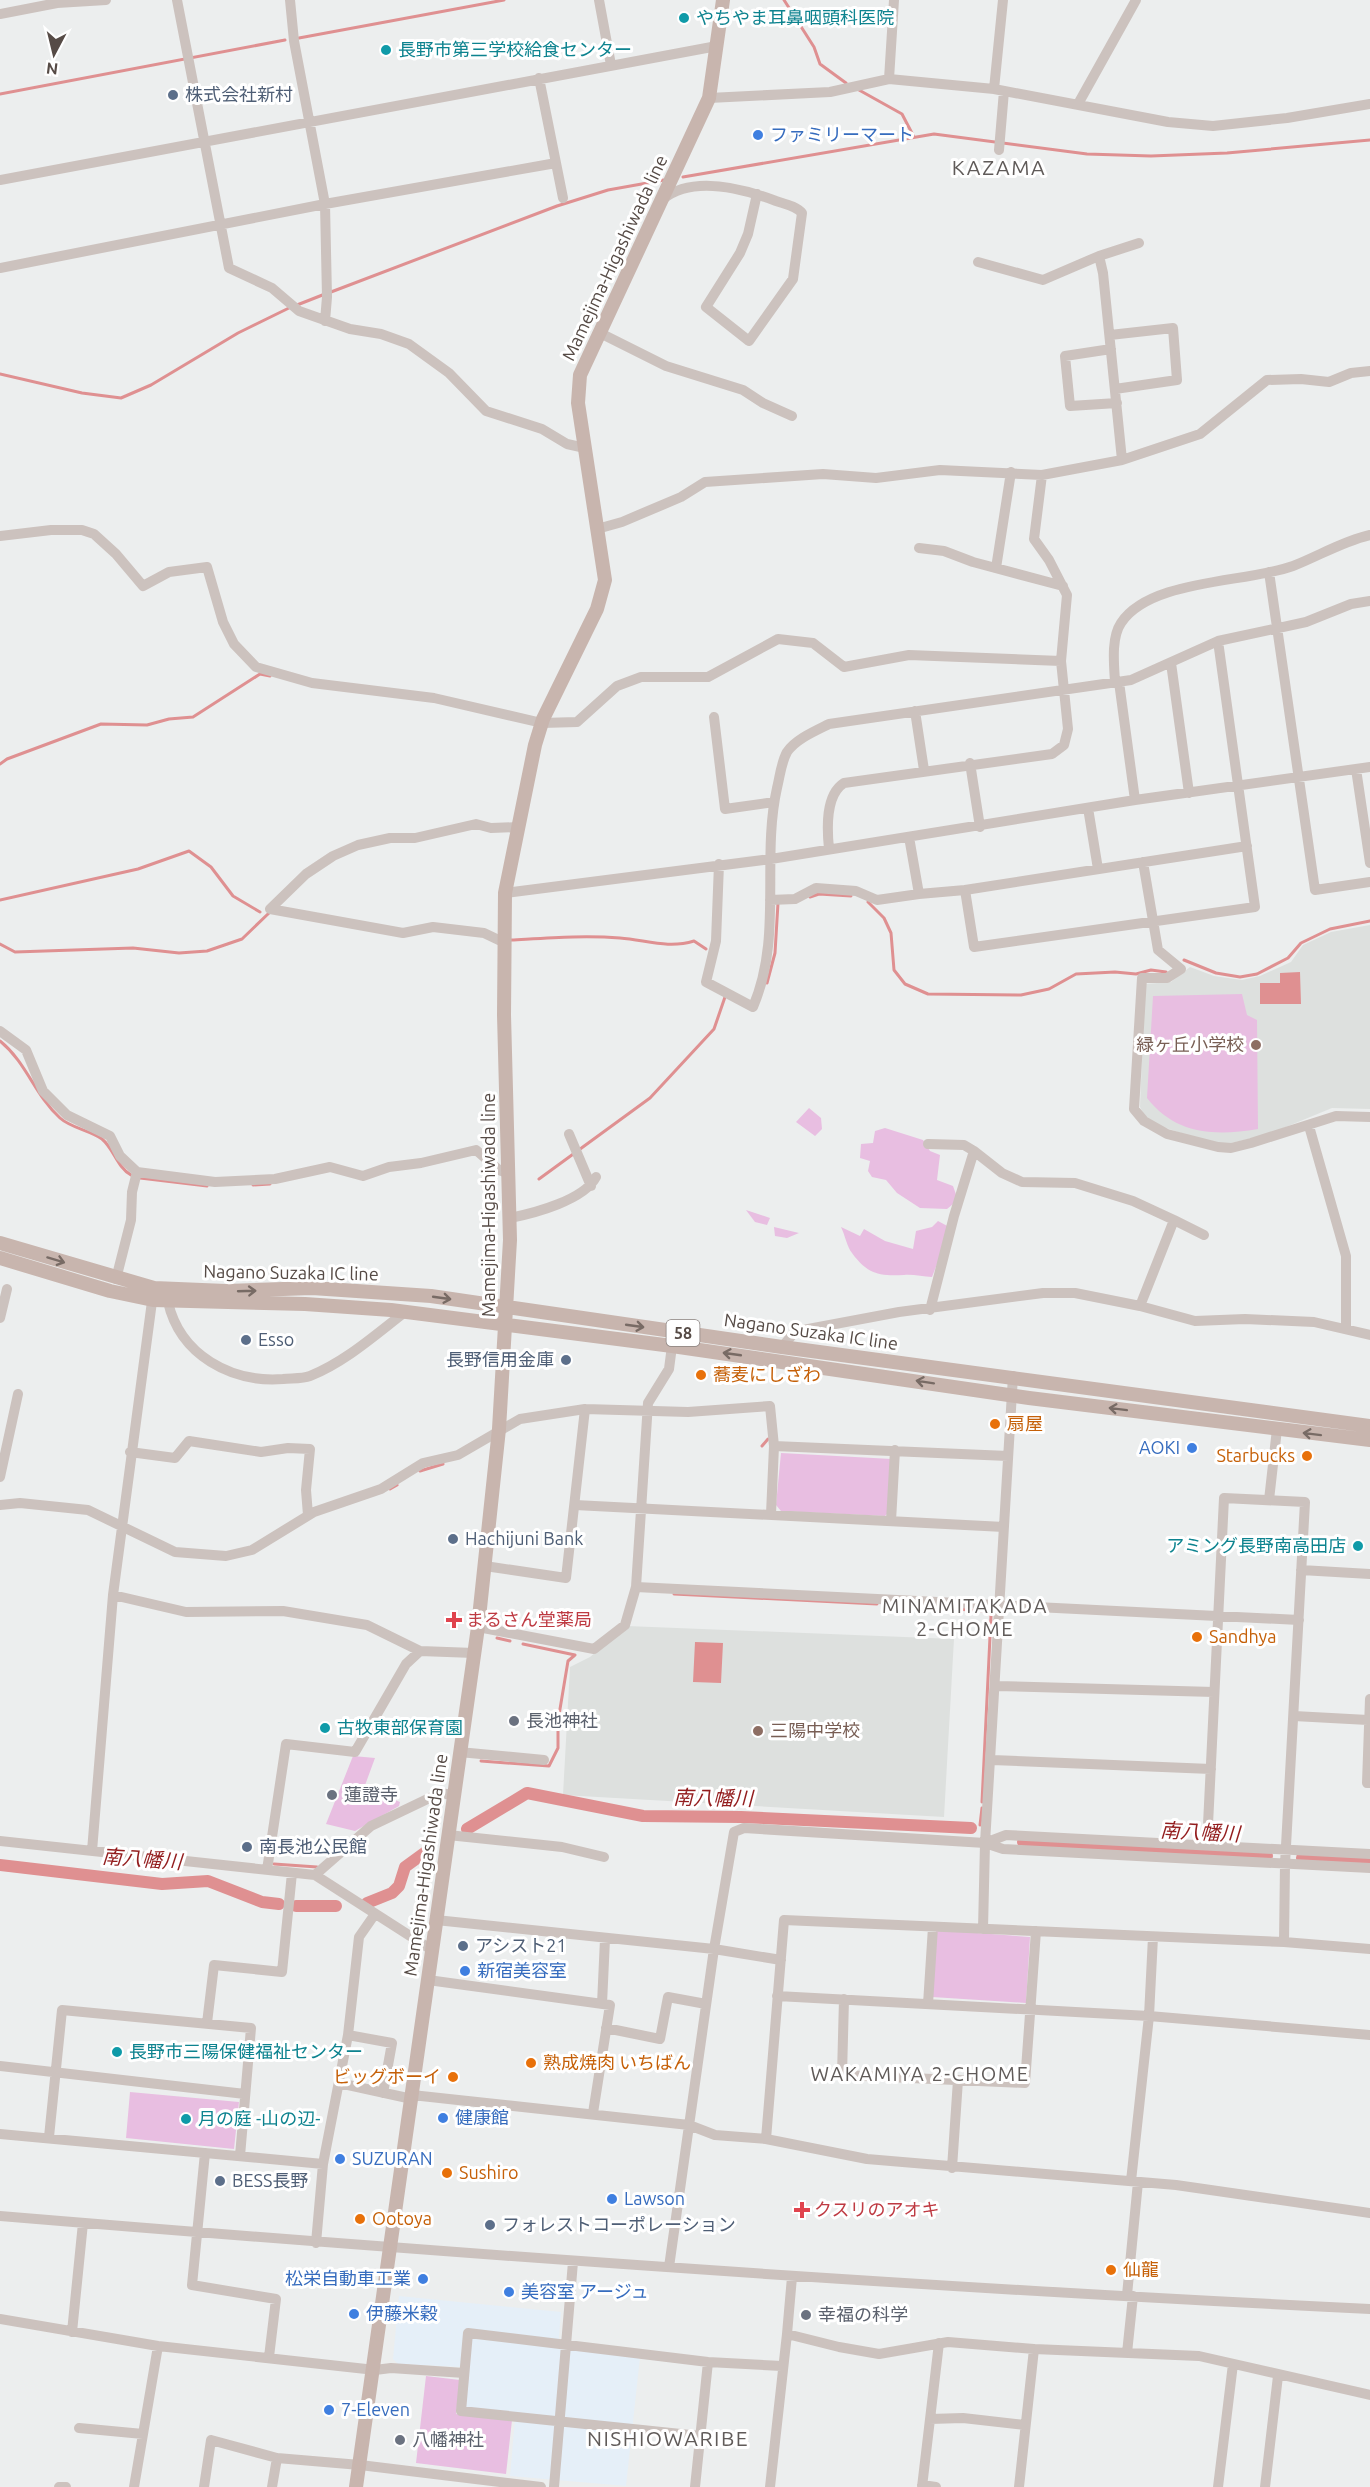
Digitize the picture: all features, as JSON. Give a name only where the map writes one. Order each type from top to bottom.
[{"type":"main road","name":"Mamejima-Higashiwada line","points":[[356,2487],[375,2370],[478,1627],[500,1429],[510,1218],[504,1015],[505,893],[535,745],[542,723],[597,609],[605,580],[578,403],[580,375],[709,98],[723,0]]},
{"type":"main road","name":"Nagano Suzaka IC line","points":[[0,1243],[116,1279],[168,1302],[305,1304],[405,1312],[672,1346],[1011,1395],[1370,1440]]},
{"type":"main road","name":"Nagano Suzaka IC line","points":[[0,1258],[111,1291],[153,1294],[312,1288],[386,1292],[1370,1426]]},
{"type":"street","points":[[0,14],[52,2],[106,0]]},
{"type":"street","points":[[177,0],[229,268],[272,288],[293,306],[325,321],[409,344],[448,373],[486,411],[542,429],[567,444],[585,448]]},
{"type":"street","points":[[290,0],[294,41],[325,204],[327,292],[325,321]]},
{"type":"street","points":[[599,0],[611,65]]},
{"type":"street","points":[[889,79],[894,0]]},
{"type":"street","points":[[1000,146],[999,90],[1003,0]]},
{"type":"street","points":[[1078,104],[1136,0]]},
{"type":"street","points":[[0,180],[717,46]]},
{"type":"street","points":[[539,78],[563,198]]},
{"type":"street","points":[[709,98],[830,92],[889,79],[999,90],[1168,122],[1213,126],[1287,118],[1370,104]]},
{"type":"street","points":[[0,268],[325,204],[556,163]]},
{"type":"street","points":[[661,202],[673,192],[729,186],[757,194],[799,210],[803,218],[793,279],[749,340],[706,307],[740,254],[748,234],[757,194]]},
{"type":"street","points":[[978,262],[1043,280],[1099,256],[1139,243]]},
{"type":"street","points":[[1099,256],[1110,335],[1122,460]]},
{"type":"street","points":[[1110,335],[1173,328],[1177,380],[1115,389]]},
{"type":"street","points":[[600,333],[666,366],[743,390],[792,416]]},
{"type":"street","points":[[1111,349],[1065,356],[1070,406],[1117,403]]},
{"type":"street","points":[[597,530],[681,497],[705,482],[822,474],[876,478],[940,470],[1042,475],[1122,460],[1200,434],[1267,380],[1301,379],[1329,382],[1352,373],[1370,371]]},
{"type":"street","points":[[996,568],[1011,472]]},
{"type":"street","points":[[829,849],[827,829],[830,811],[837,787],[844,783],[970,763],[1052,754],[1060,750],[1068,729],[1061,661],[1067,596],[1049,560],[1034,539],[1042,475]]},
{"type":"street","points":[[0,537],[51,530],[82,530],[94,534],[116,554],[143,586],[169,572],[207,567],[223,622],[234,644],[256,667],[312,683],[434,698],[542,723],[577,722],[606,693],[641,677],[708,677],[778,639],[813,643],[844,667],[909,656],[1061,661]]},
{"type":"street","points":[[1135,800],[1114,654],[1120,624],[1147,600],[1177,591],[1292,567],[1355,539],[1370,535]]},
{"type":"street","points":[[919,548],[944,551],[1063,586]]},
{"type":"street","points":[[1269,572],[1279,628],[1315,890],[1370,882]]},
{"type":"street","points":[[719,864],[716,941],[706,982],[753,1007],[761,988],[768,958],[774,802],[788,751],[808,734],[829,724],[1141,677],[1218,641],[1306,622],[1351,604],[1370,601]]},
{"type":"street","points":[[965,890],[974,947],[1256,907],[1218,641]]},
{"type":"street","points":[[1171,663],[1189,793]]},
{"type":"street","points":[[915,711],[924,770]]},
{"type":"street","points":[[714,717],[725,809],[774,802]]},
{"type":"street","points":[[970,763],[980,827]]},
{"type":"street","points":[[505,893],[771,859],[980,827],[1135,800],[1370,767]]},
{"type":"street","points":[[1356,769],[1370,863]]},
{"type":"street","points":[[1088,808],[1098,869]]},
{"type":"street","points":[[505,944],[484,933],[433,927],[403,933],[270,909],[306,874],[333,856],[358,845],[390,838],[415,838],[476,824],[491,828],[520,827]]},
{"type":"street","points":[[909,837],[919,894]]},
{"type":"street","points":[[770,900],[795,899],[816,888],[856,891],[878,900],[965,890],[1247,846]]},
{"type":"street","points":[[1143,862],[1158,950],[1181,969],[1167,978],[1142,978],[1134,1109],[1144,1121],[1167,1134],[1218,1147],[1231,1148],[1336,1116],[1370,1117]]},
{"type":"street","points":[[0,1031],[26,1050],[43,1091],[67,1115],[110,1136],[120,1156],[137,1173],[215,1182],[275,1179],[330,1167],[363,1176],[389,1167],[421,1163],[476,1150],[499,1170],[510,1174]]},
{"type":"street","points":[[1309,1126],[1347,1256],[1346,1329]]},
{"type":"street","points":[[510,1218],[536,1213],[594,1181],[569,1134]]},
{"type":"street","points":[[928,1144],[964,1145],[1002,1173],[1022,1182],[1075,1183],[1133,1201],[1204,1235]]},
{"type":"street","points":[[930,1310],[956,1208],[974,1151]]},
{"type":"street","points":[[116,1279],[131,1220],[132,1192],[137,1173]]},
{"type":"street","points":[[1140,1306],[1174,1220]]},
{"type":"street","points":[[0,1318],[7,1289]]},
{"type":"street","points":[[782,1347],[794,1333],[878,1316],[1043,1293],[1075,1293],[1140,1306],[1195,1322],[1245,1319],[1314,1322],[1370,1335]]},
{"type":"street","points":[[92,1851],[113,1595],[130,1452],[153,1294]]},
{"type":"street","points":[[168,1302],[171,1316],[182,1336],[216,1368],[264,1380],[308,1377],[371,1340],[405,1312]]},
{"type":"street","points":[[478,1627],[594,1649],[626,1625],[636,1587],[650,1397],[669,1369],[672,1346]]},
{"type":"street","points":[[983,1929],[985,1843],[992,1760],[1013,1376]]},
{"type":"street","points":[[0,1477],[18,1394]]},
{"type":"street","points":[[0,1505],[20,1503],[87,1510],[175,1552],[226,1556],[252,1550],[308,1515],[381,1490],[413,1467],[458,1455],[520,1419],[585,1409],[688,1412],[770,1406],[774,1446],[771,1514]]},
{"type":"street","points":[[484,1566],[566,1578],[585,1409]]},
{"type":"street","points":[[1269,1500],[1276,1429]]},
{"type":"street","points":[[130,1452],[175,1458],[189,1441],[261,1452],[288,1448],[310,1449],[306,1490],[308,1515]]},
{"type":"street","points":[[774,1446],[1008,1456]]},
{"type":"street","points":[[891,1521],[895,1450]]},
{"type":"street","points":[[1207,1845],[1224,1498],[1305,1502],[1285,1850],[1284,1942]]},
{"type":"street","points":[[575,1505],[1004,1527]]},
{"type":"street","points":[[1301,1570],[1370,1574]]},
{"type":"street","points":[[636,1587],[1299,1620]]},
{"type":"street","points":[[113,1595],[186,1612],[283,1611],[367,1625],[420,1651],[474,1653]]},
{"type":"street","points":[[267,1870],[286,1744],[355,1752],[406,1664],[420,1651]]},
{"type":"street","points":[[996,1686],[1214,1692]]},
{"type":"street","points":[[1370,1699],[1367,1783],[1370,1783]]},
{"type":"street","points":[[1294,1716],[1368,1720]]},
{"type":"street","points":[[459,1752],[544,1760]]},
{"type":"street","points":[[992,1760],[1210,1769]]},
{"type":"street","points":[[315,1875],[371,1826],[440,1793],[453,1795]]},
{"type":"street","points":[[669,2267],[714,1949],[734,1832],[744,1828],[985,1843],[1004,1849],[1370,1868]]},
{"type":"street","points":[[448,1835],[562,1847],[604,1857]]},
{"type":"street","points":[[985,1843],[1006,1835],[1370,1854]]},
{"type":"street","points":[[0,1841],[315,1875],[432,1950]]},
{"type":"street","points":[[207,2023],[214,1965],[282,1972],[292,1873]]},
{"type":"street","points":[[315,2243],[323,2164],[348,2035],[359,1937],[375,1914]]},
{"type":"street","points":[[436,1920],[714,1949],[781,1960]]},
{"type":"street","points":[[766,2139],[784,1920],[1284,1942],[1370,1949]]},
{"type":"street","points":[[928,2004],[933,1927]]},
{"type":"street","points":[[844,2000],[842,2075],[1024,2083],[1032,2010],[1036,1931]]},
{"type":"street","points":[[1127,2353],[1135,2181],[1149,2016],[1153,1937]]},
{"type":"street","points":[[602,2004],[605,1939]]},
{"type":"street","points":[[428,1980],[610,2005],[593,2113]]},
{"type":"street","points":[[777,1996],[1149,2016],[1370,2035]]},
{"type":"street","points":[[606,2028],[660,2039],[668,1997],[706,2004]]},
{"type":"street","points":[[49,2138],[62,2010],[207,2023],[251,2028],[240,2156]]},
{"type":"street","points":[[348,2035],[392,2043],[383,2093]]},
{"type":"street","points":[[0,2066],[245,2094]]},
{"type":"street","points":[[952,2168],[958,2080]]},
{"type":"street","points":[[339,2083],[412,2097],[593,2113],[689,2125],[716,2135],[766,2139],[867,2159],[952,2168],[1135,2181],[1370,2213]]},
{"type":"street","points":[[0,2134],[323,2164]]},
{"type":"street","points":[[205,2153],[192,2285],[276,2299],[269,2357]]},
{"type":"street","points":[[0,2217],[391,2249],[792,2277],[1370,2309]]},
{"type":"street","points":[[72,2332],[83,2223]]},
{"type":"street","points":[[554,2487],[573,2262]]},
{"type":"street","points":[[770,2487],[792,2277]]},
{"type":"street","points":[[0,2319],[158,2346],[375,2370],[391,2368],[464,2373]]},
{"type":"street","points":[[700,2436],[461,2411],[468,2333],[708,2362],[782,2366]]},
{"type":"street","points":[[787,2334],[839,2348],[879,2354],[939,2343],[1199,2356],[1370,2396]]},
{"type":"street","points":[[936,2487],[922,2486],[939,2343]]},
{"type":"street","points":[[134,2487],[158,2346]]},
{"type":"street","points":[[1019,2487],[1034,2349]]},
{"type":"street","points":[[695,2487],[708,2362]]},
{"type":"street","points":[[1218,2487],[1233,2364]]},
{"type":"street","points":[[1265,2487],[1278,2376]]},
{"type":"street","points":[[930,2419],[963,2418],[1025,2425]]},
{"type":"street","points":[[79,2428],[143,2434]]},
{"type":"street","points":[[204,2487],[211,2440],[277,2458],[360,2465],[444,2482],[541,2487]]},
{"type":"street","points":[[272,2487],[277,2458]]},
{"type":"street","points":[[59,2487],[66,2487]]},
{"type":"shaded area","name":"緑ヶ丘小学校","points":[[1370,925],[1370,1109],[1332,1108],[1269,1134],[1227,1144],[1208,1142],[1163,1127],[1146,1118],[1140,1107],[1145,984],[1171,982],[1190,967],[1214,976],[1242,980],[1260,976],[1291,962],[1303,945],[1331,932]]},
{"type":"shaded area","points":[[1300,972],[1301,1004],[1260,1004],[1260,983],[1280,983],[1280,973]]},
{"type":"shaded area","points":[[1242,994],[1247,1015],[1257,1020],[1258,1129],[1212,1132],[1184,1126],[1158,1110],[1147,1098],[1153,996]]},
{"type":"shaded area","points":[[809,1108],[821,1118],[822,1129],[815,1136],[796,1122]]},
{"type":"shaded area","points":[[885,1128],[923,1140],[930,1151],[940,1155],[937,1180],[953,1186],[958,1200],[947,1209],[920,1208],[897,1193],[886,1180],[872,1177],[868,1171],[870,1161],[860,1158],[861,1144],[873,1143],[875,1131]]},
{"type":"shaded area","points":[[746,1210],[770,1218],[767,1225],[755,1222]]},
{"type":"shaded area","points":[[938,1221],[951,1228],[932,1277],[888,1275],[869,1270],[850,1250],[841,1227],[860,1236],[864,1229],[885,1241],[913,1249],[916,1231],[932,1227]]},
{"type":"shaded area","points":[[774,1227],[799,1233],[787,1238],[775,1236]]},
{"type":"shaded area","points":[[781,1453],[892,1459],[889,1512],[885,1516],[781,1511],[776,1505]]},
{"type":"shaded area","name":"三陽中学校","points":[[627,1626],[954,1639],[944,1817],[563,1795],[570,1667],[590,1657]]},
{"type":"shaded area","points":[[695,1642],[723,1643],[721,1683],[693,1682]]},
{"type":"shaded area","points":[[353,1756],[375,1758],[364,1788],[400,1802],[399,1806],[355,1831],[326,1824]]},
{"type":"shaded area","points":[[936,1930],[1030,1937],[1026,2003],[932,1997]]},
{"type":"shaded area","points":[[130,2092],[239,2102],[234,2149],[126,2138]]},
{"type":"shaded area","points":[[399,2296],[561,2312],[558,2349],[640,2357],[626,2486],[510,2476],[515,2419],[459,2412],[462,2367],[398,2364],[393,2359]]},
{"type":"shaded area","points":[[426,2376],[460,2380],[456,2414],[512,2420],[506,2474],[416,2463]]},
{"type":"waterway","points":[[299,38],[504,0]]},
{"type":"waterway","points":[[784,0],[814,47],[820,64],[846,83]]},
{"type":"waterway","points":[[0,94],[285,40]]},
{"type":"waterway","points":[[859,90],[902,114],[914,137]]},
{"type":"waterway","points":[[683,177],[934,134],[1087,154],[1151,156],[1227,153],[1370,140]]},
{"type":"waterway","points":[[331,292],[557,206],[608,190],[664,180]]},
{"type":"waterway","points":[[297,305],[325,294]]},
{"type":"waterway","points":[[0,374],[82,393],[121,398],[151,385],[238,333],[291,307]]},
{"type":"waterway","points":[[0,764],[7,759],[101,724],[147,725],[169,719],[193,717],[260,674],[270,676]]},
{"type":"waterway","points":[[0,900],[138,869],[189,851],[211,867],[233,896],[260,912]]},
{"type":"waterway","points":[[810,897],[819,894],[851,896]]},
{"type":"waterway","points":[[868,902],[884,918],[891,933],[894,970],[905,984],[928,994],[1021,995],[1049,989],[1076,974],[1115,972],[1136,974],[1151,970],[1166,972]]},
{"type":"waterway","points":[[767,983],[775,953],[778,903]]},
{"type":"waterway","points":[[0,944],[15,952],[133,948],[179,953],[207,951],[242,939],[269,913]]},
{"type":"waterway","points":[[1184,960],[1216,973],[1240,977],[1257,974],[1288,958],[1301,943],[1330,929],[1370,921]]},
{"type":"waterway","points":[[511,940],[593,937],[666,944],[694,941],[706,949]]},
{"type":"waterway","points":[[539,1179],[650,1098],[714,1029],[725,997]]},
{"type":"waterway","points":[[0,1041],[17,1059],[51,1109],[69,1124],[102,1139],[126,1172],[131,1175]]},
{"type":"waterway","points":[[140,1178],[207,1186]]},
{"type":"waterway","points":[[253,1185],[270,1184]]},
{"type":"waterway","points":[[762,1446],[768,1439]]},
{"type":"waterway","points":[[420,1471],[443,1464]]},
{"type":"waterway","points":[[390,1489],[397,1485]]},
{"type":"waterway","points":[[674,1594],[877,1604]]},
{"type":"waterway","points":[[908,1606],[986,1611],[991,1616],[982,1802]]},
{"type":"waterway","points":[[497,1638],[510,1641]]},
{"type":"waterway","points":[[523,1644],[575,1655]]},
{"type":"waterway","points":[[481,1761],[549,1766],[558,1748],[558,1721],[568,1661],[575,1655]]},
{"type":"waterway","name":"南八幡川","points":[[467,1829],[527,1793],[643,1816],[741,1817],[971,1828]]},
{"type":"waterway","points":[[980,1825],[982,1808]]},
{"type":"waterway","name":"南八幡川","points":[[1023,1842],[1267,1856]]},
{"type":"waterway","name":"南八幡川","points":[[367,1903],[392,1893],[399,1886],[405,1867],[427,1851]]},
{"type":"waterway","name":"南八幡川","points":[[1302,1858],[1370,1862]]},
{"type":"waterway","points":[[274,1864],[317,1867]]},
{"type":"waterway","name":"南八幡川","points":[[0,1865],[162,1884],[208,1881],[262,1902],[279,1904]]},
{"type":"waterway","name":"南八幡川","points":[[296,1906],[336,1906]]},
{"type":"place","name":"やちやま耳鼻咽頭科医院","points":[[684,18]]},
{"type":"place","name":"長野市第三学校給食センター","points":[[386,50]]},
{"type":"place","name":"株式会社新村","points":[[173,95]]},
{"type":"place","name":"ファミリーマート","points":[[758,135]]},
{"type":"place","name":"緑ヶ丘小学校","points":[[1256,1045]]},
{"type":"place","name":"Esso","points":[[246,1340]]},
{"type":"place","name":"長野信用金庫","points":[[566,1360]]},
{"type":"place","name":"蕎麦にしざわ","points":[[701,1375]]},
{"type":"place","name":"扇屋","points":[[995,1424]]},
{"type":"place","name":"AOKI","points":[[1192,1448]]},
{"type":"place","name":"Starbucks","points":[[1307,1456]]},
{"type":"place","name":"Hachijuni Bank","points":[[453,1539]]},
{"type":"place","name":"アミング長野南高田店","points":[[1358,1546]]},
{"type":"place","name":"まるさん堂薬局","points":[[454,1620]]},
{"type":"place","name":"Sandhya","points":[[1197,1637]]},
{"type":"place","name":"長池神社","points":[[514,1721]]},
{"type":"place","name":"古牧東部保育園","points":[[325,1728]]},
{"type":"place","name":"三陽中学校","points":[[758,1731]]},
{"type":"place","name":"蓮證寺","points":[[332,1795]]},
{"type":"place","name":"南長池公民館","points":[[247,1847]]},
{"type":"place","name":"アシスト21","points":[[463,1946]]},
{"type":"place","name":"新宿美容室","points":[[465,1971]]},
{"type":"place","name":"長野市三陽保健福祉センター","points":[[117,2052]]},
{"type":"place","name":"熟成焼肉 いちばん","points":[[531,2063]]},
{"type":"place","name":"ビッグボーイ","points":[[453,2077]]},
{"type":"place","name":"健康館","points":[[443,2118]]},
{"type":"place","name":"月の庭 -山の辺-","points":[[186,2119]]},
{"type":"place","name":"SUZURAN","points":[[340,2159]]},
{"type":"place","name":"Sushiro","points":[[447,2173]]},
{"type":"place","name":"BESS長野","points":[[220,2181]]},
{"type":"place","name":"Lawson","points":[[612,2199]]},
{"type":"place","name":"クスリのアオキ","points":[[802,2210]]},
{"type":"place","name":"Ootoya","points":[[360,2219]]},
{"type":"place","name":"フォレストコーポレーション","points":[[490,2225]]},
{"type":"place","name":"仙龍","points":[[1111,2270]]},
{"type":"place","name":"松栄自動車工業","points":[[423,2279]]},
{"type":"place","name":"美容室 アージュ","points":[[509,2292]]},
{"type":"place","name":"伊藤米穀","points":[[354,2314]]},
{"type":"place","name":"幸福の科学","points":[[806,2315]]},
{"type":"place","name":"7-Eleven","points":[[329,2410]]},
{"type":"place","name":"八幡神社","points":[[400,2440]]},
{"type":"district","name":"KAZAMA","points":[[999,168]]},
{"type":"district","name":"MINAMITAKADA 2-CHOME","points":[[965,1618]]},
{"type":"district","name":"WAKAMIYA 2-CHOME","points":[[920,2074]]},
{"type":"district","name":"NISHIOWARIBE","points":[[668,2439]]}]
